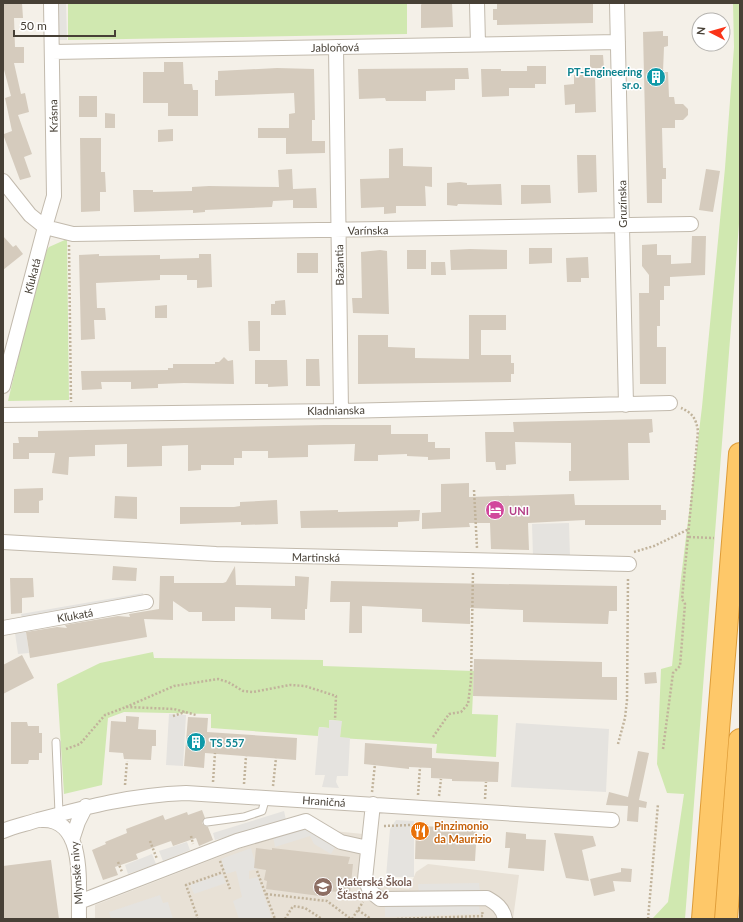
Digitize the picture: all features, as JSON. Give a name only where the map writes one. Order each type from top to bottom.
[{"type":"highway","points":[[703,919],[740,454]]},
{"type":"highway","points":[[726,919],[740,740]]},
{"type":"street","name":"Krásna","points":[[45,227],[54,196],[52,3]]},
{"type":"street","points":[[477,3],[478,44]]},
{"type":"street","name":"Gruzínska","points":[[617,3],[626,405]]},
{"type":"street","name":"Jabloňová","points":[[52,52],[618,42]]},
{"type":"street","name":"Bažantia","points":[[336,47],[341,410]]},
{"type":"street","points":[[3,181],[30,215],[45,227]]},
{"type":"street","name":"Varínska","points":[[45,227],[73,234],[691,224]]},
{"type":"street","name":"Kľukatá","points":[[3,386],[45,227]]},
{"type":"street","name":"Kladnianska","points":[[3,415],[626,405],[670,403]]},
{"type":"street","name":"Martinská","points":[[3,542],[216,554],[629,564]]},
{"type":"street","name":"Kľukatá","points":[[3,628],[146,602]]},
{"type":"street","name":"Hraničná","points":[[3,831],[86,806],[143,795],[205,793],[270,792],[373,798],[612,820]]},
{"type":"street","points":[[373,798],[365,879],[370,891],[380,900],[487,898],[504,912],[505,919]]},
{"type":"street","name":"Mlynské nivy","points":[[79,919],[77,857],[72,840],[78,822],[86,806]]},
{"type":"street","name":"Hraničná","points":[[38,820],[56,821],[67,830],[72,840]]},
{"type":"street","points":[[78,902],[237,841],[306,821],[341,842],[368,848]]},
{"type":"lane","points":[[56,742],[59,813]]},
{"type":"lane","points":[[207,822],[244,817],[262,811],[270,792]]},
{"type":"path","points":[[69,243],[71,402]]},
{"type":"path","points":[[663,749],[673,673],[680,666],[685,604],[682,599],[698,431],[696,420],[689,411],[670,403]]},
{"type":"path","points":[[434,737],[448,714],[461,712],[468,704],[471,680],[476,561],[474,490]]},
{"type":"path","points":[[618,744],[625,718],[627,700],[629,564],[633,552],[654,546],[689,529]]},
{"type":"path","points":[[688,537],[714,538]]},
{"type":"path","points":[[56,752],[80,744],[105,715],[174,686],[218,679],[228,682],[243,690],[253,692],[290,685],[305,686],[336,696],[335,720]]},
{"type":"path","points":[[126,707],[174,709],[196,715]]},
{"type":"path","points":[[173,716],[186,712]]},
{"type":"path","points":[[213,783],[215,753]]},
{"type":"path","points":[[244,785],[246,756]]},
{"type":"path","points":[[270,792],[276,758]]},
{"type":"path","points":[[126,785],[127,761]]},
{"type":"path","points":[[373,798],[375,764]]},
{"type":"path","points":[[418,796],[420,767]]},
{"type":"path","points":[[439,797],[441,779]]},
{"type":"path","points":[[485,800],[486,782]]},
{"type":"path","points":[[648,919],[658,804]]},
{"type":"path","points":[[378,826],[411,825]]},
{"type":"path","points":[[150,841],[161,870]]},
{"type":"path","points":[[216,849],[230,889]]},
{"type":"path","points":[[257,871],[275,919]]},
{"type":"path","points":[[197,919],[198,918],[186,884],[223,872]]},
{"type":"path","points":[[266,894],[327,901],[352,919],[370,891]]},
{"type":"path","points":[[482,898],[483,916],[485,919]]},
{"type":"path","points":[[285,919],[293,906],[304,908],[322,919]]},
{"type":"path","points":[[358,910],[371,919]]},
{"type":"path","points":[[363,919],[366,915]]},
{"type":"path","points":[[397,919],[483,916]]},
{"type":"shaded area","points":[[57,3],[66,3],[67,40],[58,40]]},
{"type":"shaded area","points":[[569,523],[570,557],[533,557],[532,524]]},
{"type":"shaded area","points":[[143,593],[144,598],[22,618],[21,614]]},
{"type":"shaded area","points":[[26,632],[29,653],[18,654],[15,633]]},
{"type":"shaded area","points":[[169,714],[186,715],[183,766],[166,765]]},
{"type":"shaded area","points":[[329,720],[342,721],[340,737],[350,738],[348,776],[337,776],[336,782],[339,788],[322,787],[325,775],[315,775],[319,727],[329,728]]},
{"type":"shaded area","points":[[516,723],[609,729],[606,792],[511,787]]},
{"type":"shaded area","points":[[284,811],[286,820],[215,840],[213,833]]},
{"type":"shaded area","points":[[396,820],[414,821],[414,877],[386,877],[390,829]]},
{"type":"shaded area","points":[[307,827],[336,845],[331,854],[314,844],[310,836],[275,847],[273,836]]},
{"type":"shaded area","points":[[304,828],[363,834],[359,883],[409,889],[416,872],[428,864],[519,875],[513,919],[95,919],[95,905],[252,844]]},
{"type":"shaded area","points":[[187,842],[190,850],[163,861],[159,851]]},
{"type":"shaded area","points":[[251,848],[257,869],[249,871],[249,879],[258,877],[272,919],[239,919],[233,901],[242,897],[236,871],[226,874],[221,859]]},
{"type":"shaded area","points":[[152,854],[156,864],[128,874],[125,865]]},
{"type":"shaded area","points":[[222,874],[226,883],[194,894],[190,885]]},
{"type":"shaded area","points":[[479,883],[480,892],[419,894],[418,884]]},
{"type":"shaded area","points":[[160,895],[163,903],[168,902],[173,919],[111,919],[109,912]]},
{"type":"shaded area","points":[[479,904],[480,914],[385,917],[385,907]]},
{"type":"green space","points":[[68,3],[407,3],[407,34],[68,40]]},
{"type":"green space","points":[[733,3],[740,3],[740,211],[685,919],[652,919],[668,902],[684,794],[667,793],[657,764],[661,669],[672,666],[680,586],[702,407],[725,168],[734,47]]},
{"type":"green space","points":[[67,239],[69,400],[8,401],[42,257],[49,247]]},
{"type":"green space","points":[[153,652],[154,658],[323,660],[323,666],[474,671],[472,714],[498,715],[496,757],[436,753],[437,744],[340,738],[341,721],[329,720],[329,728],[319,727],[318,736],[211,728],[211,714],[124,712],[108,718],[102,785],[64,794],[57,684],[100,663]]},
{"type":"building","points":[[3,3],[22,3],[23,18],[14,18],[15,47],[24,47],[24,63],[14,63],[21,94],[25,93],[29,112],[18,115],[32,154],[24,157],[31,177],[20,180],[4,137],[4,134],[12,131],[5,98],[11,96],[3,66]]},
{"type":"building","points":[[422,3],[452,3],[453,27],[421,28]]},
{"type":"building","points":[[593,3],[593,23],[497,25],[497,20],[493,20],[493,9],[497,9],[497,4]]},
{"type":"building","points":[[663,31],[663,36],[668,36],[668,46],[664,47],[663,72],[668,72],[669,97],[674,97],[675,104],[683,104],[688,109],[688,115],[683,120],[675,120],[675,128],[662,128],[663,168],[666,168],[666,179],[662,179],[662,203],[647,203],[643,32]]},
{"type":"building","points":[[590,55],[603,55],[604,68],[590,68]]},
{"type":"building","points":[[164,62],[183,62],[184,84],[192,84],[193,90],[198,90],[198,116],[168,116],[168,103],[143,103],[143,72],[164,72]]},
{"type":"building","points":[[527,66],[546,66],[546,84],[535,84],[535,88],[509,88],[509,96],[482,97],[481,69],[527,71]]},
{"type":"building","points":[[277,68],[314,69],[315,120],[312,120],[312,141],[325,141],[325,153],[286,154],[286,138],[258,138],[258,128],[289,128],[289,114],[295,113],[294,93],[215,96],[215,80],[218,80],[218,71]]},
{"type":"building","points":[[468,68],[469,79],[455,79],[455,90],[426,91],[426,101],[386,101],[385,98],[359,99],[358,69]]},
{"type":"building","points":[[574,75],[595,75],[596,112],[575,113],[575,104],[565,105],[564,85],[574,84]]},
{"type":"building","points":[[79,96],[97,96],[97,117],[79,117]]},
{"type":"building","points":[[105,113],[115,114],[115,128],[105,128]]},
{"type":"building","points":[[173,129],[173,141],[158,142],[158,130]]},
{"type":"building","points":[[80,138],[101,138],[101,172],[105,172],[106,192],[100,192],[100,211],[81,212]]},
{"type":"building","points":[[403,148],[403,166],[432,167],[432,187],[425,186],[426,206],[396,206],[396,213],[384,214],[384,207],[361,208],[360,179],[389,178],[389,149]]},
{"type":"building","points":[[577,155],[596,155],[597,192],[578,193]]},
{"type":"building","points":[[292,169],[293,189],[316,188],[317,208],[293,208],[293,200],[273,201],[272,207],[205,210],[205,212],[193,213],[193,210],[134,212],[133,190],[153,190],[153,192],[192,191],[192,187],[209,186],[279,187],[278,170]]},
{"type":"building","points":[[706,169],[720,171],[713,212],[699,210]]},
{"type":"building","points":[[447,183],[467,183],[467,185],[501,184],[502,205],[447,205]]},
{"type":"building","points":[[521,185],[550,185],[551,203],[521,204]]},
{"type":"building","points":[[3,236],[13,247],[16,245],[23,254],[3,270]]},
{"type":"building","points":[[692,236],[706,236],[705,275],[670,277],[670,286],[664,286],[664,300],[660,300],[660,326],[657,326],[657,347],[666,347],[666,384],[640,384],[639,293],[649,293],[649,275],[642,266],[642,245],[657,244],[657,255],[671,255],[671,264],[691,263]]},
{"type":"building","points":[[529,248],[552,248],[552,263],[529,264]]},
{"type":"building","points":[[380,250],[387,251],[389,314],[353,313],[352,298],[362,298],[361,252]]},
{"type":"building","points":[[407,250],[426,250],[426,269],[407,269]]},
{"type":"building","points":[[450,250],[507,250],[507,269],[451,270]]},
{"type":"building","points":[[297,253],[318,253],[318,273],[297,273]]},
{"type":"building","points":[[99,254],[99,256],[160,255],[160,259],[199,258],[199,254],[211,254],[212,287],[197,288],[197,280],[187,280],[187,275],[160,275],[160,280],[96,283],[97,308],[105,308],[106,320],[94,320],[95,339],[81,340],[79,255]]},
{"type":"building","points":[[588,257],[589,278],[581,278],[581,282],[567,282],[566,258]]},
{"type":"building","points":[[431,262],[445,262],[446,275],[431,275]]},
{"type":"building","points":[[285,300],[286,315],[271,315],[271,304],[275,304],[275,301]]},
{"type":"building","points":[[167,305],[167,318],[155,318],[155,306]]},
{"type":"building","points":[[469,315],[506,315],[506,330],[481,330],[481,355],[511,355],[511,363],[514,363],[514,374],[511,374],[511,382],[358,384],[358,335],[388,335],[388,347],[415,348],[415,358],[469,359]]},
{"type":"building","points":[[248,321],[260,321],[260,351],[249,351]]},
{"type":"building","points":[[224,357],[228,361],[233,360],[234,384],[158,384],[158,388],[131,389],[131,382],[101,382],[102,389],[82,390],[81,371],[168,370],[168,368],[173,368],[173,364],[215,364],[215,362],[219,362]]},
{"type":"building","points":[[306,359],[319,359],[320,386],[306,386]]},
{"type":"building","points":[[255,360],[287,360],[288,386],[268,387],[268,384],[255,384]]},
{"type":"building","points":[[652,419],[653,432],[649,433],[650,443],[628,443],[629,480],[569,481],[569,471],[571,471],[571,443],[515,442],[516,464],[506,465],[506,470],[496,470],[495,462],[486,462],[485,432],[514,432],[513,422]]},
{"type":"building","points":[[391,425],[391,434],[428,434],[428,442],[435,442],[435,448],[450,448],[450,459],[428,460],[428,457],[407,456],[407,454],[378,455],[378,461],[354,461],[355,444],[308,445],[308,457],[268,458],[268,451],[242,451],[242,458],[234,458],[234,465],[201,465],[201,470],[188,471],[188,445],[162,446],[162,466],[127,467],[127,444],[95,445],[95,456],[69,457],[68,475],[52,473],[55,453],[29,453],[29,459],[13,459],[13,443],[19,443],[18,437],[38,437],[38,431]]},
{"type":"building","points":[[469,483],[469,497],[574,494],[575,505],[661,505],[661,510],[666,510],[666,520],[661,520],[661,525],[585,525],[585,520],[528,523],[529,550],[491,549],[490,523],[469,523],[470,527],[422,529],[422,513],[441,512],[441,484]]},
{"type":"building","points":[[43,488],[43,500],[39,501],[39,513],[14,513],[14,489]]},
{"type":"building","points":[[115,496],[137,497],[137,519],[114,518]]},
{"type":"building","points":[[277,500],[278,524],[241,525],[241,522],[180,524],[180,507],[234,507],[240,506],[240,502]]},
{"type":"building","points":[[338,510],[338,512],[420,510],[419,521],[398,522],[398,527],[301,528],[300,511]]},
{"type":"building","points":[[113,566],[137,568],[136,581],[112,580]]},
{"type":"building","points":[[235,566],[236,585],[295,586],[295,576],[309,577],[305,620],[271,619],[271,608],[235,607],[235,621],[202,621],[202,612],[189,612],[173,601],[173,620],[144,619],[147,637],[30,658],[26,632],[57,627],[67,628],[65,625],[118,616],[130,617],[129,614],[159,609],[160,576],[174,576],[174,583],[223,583],[226,582]]},
{"type":"building","points":[[10,578],[33,578],[34,597],[22,598],[22,613],[11,614]]},
{"type":"building","points":[[331,581],[617,586],[617,611],[609,611],[608,624],[523,622],[523,610],[470,608],[470,624],[422,622],[422,609],[362,606],[362,633],[349,633],[350,602],[330,602]]},
{"type":"building","points":[[22,655],[34,678],[3,694],[3,665]]},
{"type":"building","points":[[474,659],[602,662],[602,677],[617,677],[617,700],[473,696]]},
{"type":"building","points":[[656,672],[657,683],[645,684],[644,673]]},
{"type":"building","points":[[126,716],[139,717],[138,729],[156,730],[156,746],[152,746],[151,760],[124,759],[123,753],[109,752],[111,721],[126,722]]},
{"type":"building","points":[[188,717],[208,718],[207,732],[297,738],[296,760],[205,753],[204,768],[184,766]]},
{"type":"building","points":[[11,722],[27,722],[28,726],[39,726],[39,733],[42,733],[42,753],[39,753],[39,760],[29,760],[28,764],[11,764]]},
{"type":"building","points":[[365,743],[432,748],[432,758],[499,762],[498,782],[452,781],[452,779],[431,778],[431,768],[409,767],[409,769],[364,764]]},
{"type":"building","points":[[638,751],[649,753],[639,800],[647,802],[646,808],[639,807],[638,822],[627,821],[628,806],[606,805],[609,792],[628,797]]},
{"type":"building","points":[[202,810],[205,818],[202,823],[208,827],[213,840],[199,846],[196,838],[173,846],[171,841],[157,846],[136,854],[138,859],[115,867],[118,875],[103,880],[92,850],[106,844],[105,842],[127,833],[126,829],[163,815],[165,820],[187,812],[188,815]]},
{"type":"building","points":[[416,826],[477,828],[475,861],[415,859]]},
{"type":"building","points":[[506,832],[526,834],[526,839],[546,840],[544,871],[508,868],[510,848],[505,848]]},
{"type":"building","points":[[554,833],[593,836],[596,846],[582,850],[589,881],[566,878]]},
{"type":"building","points":[[256,848],[272,850],[272,848],[350,857],[348,864],[353,864],[350,893],[328,891],[328,894],[320,893],[320,896],[266,889],[267,881],[264,880],[266,870],[254,868]]},
{"type":"building","points":[[51,860],[59,919],[3,919],[3,866]]},
{"type":"building","points":[[621,868],[632,869],[631,882],[613,881],[615,891],[594,896],[590,879],[621,872]]},
{"type":"place","name":"PT-Engineering sr.o.","points":[[656,77]]},
{"type":"place","name":"UNI","points":[[495,510]]},
{"type":"place","name":"TS 557","points":[[196,742]]},
{"type":"place","name":"Pinzimonio da Maurizio","points":[[420,831]]},
{"type":"place","name":"Materská Škola Šťastná 26","points":[[323,887]]}]
